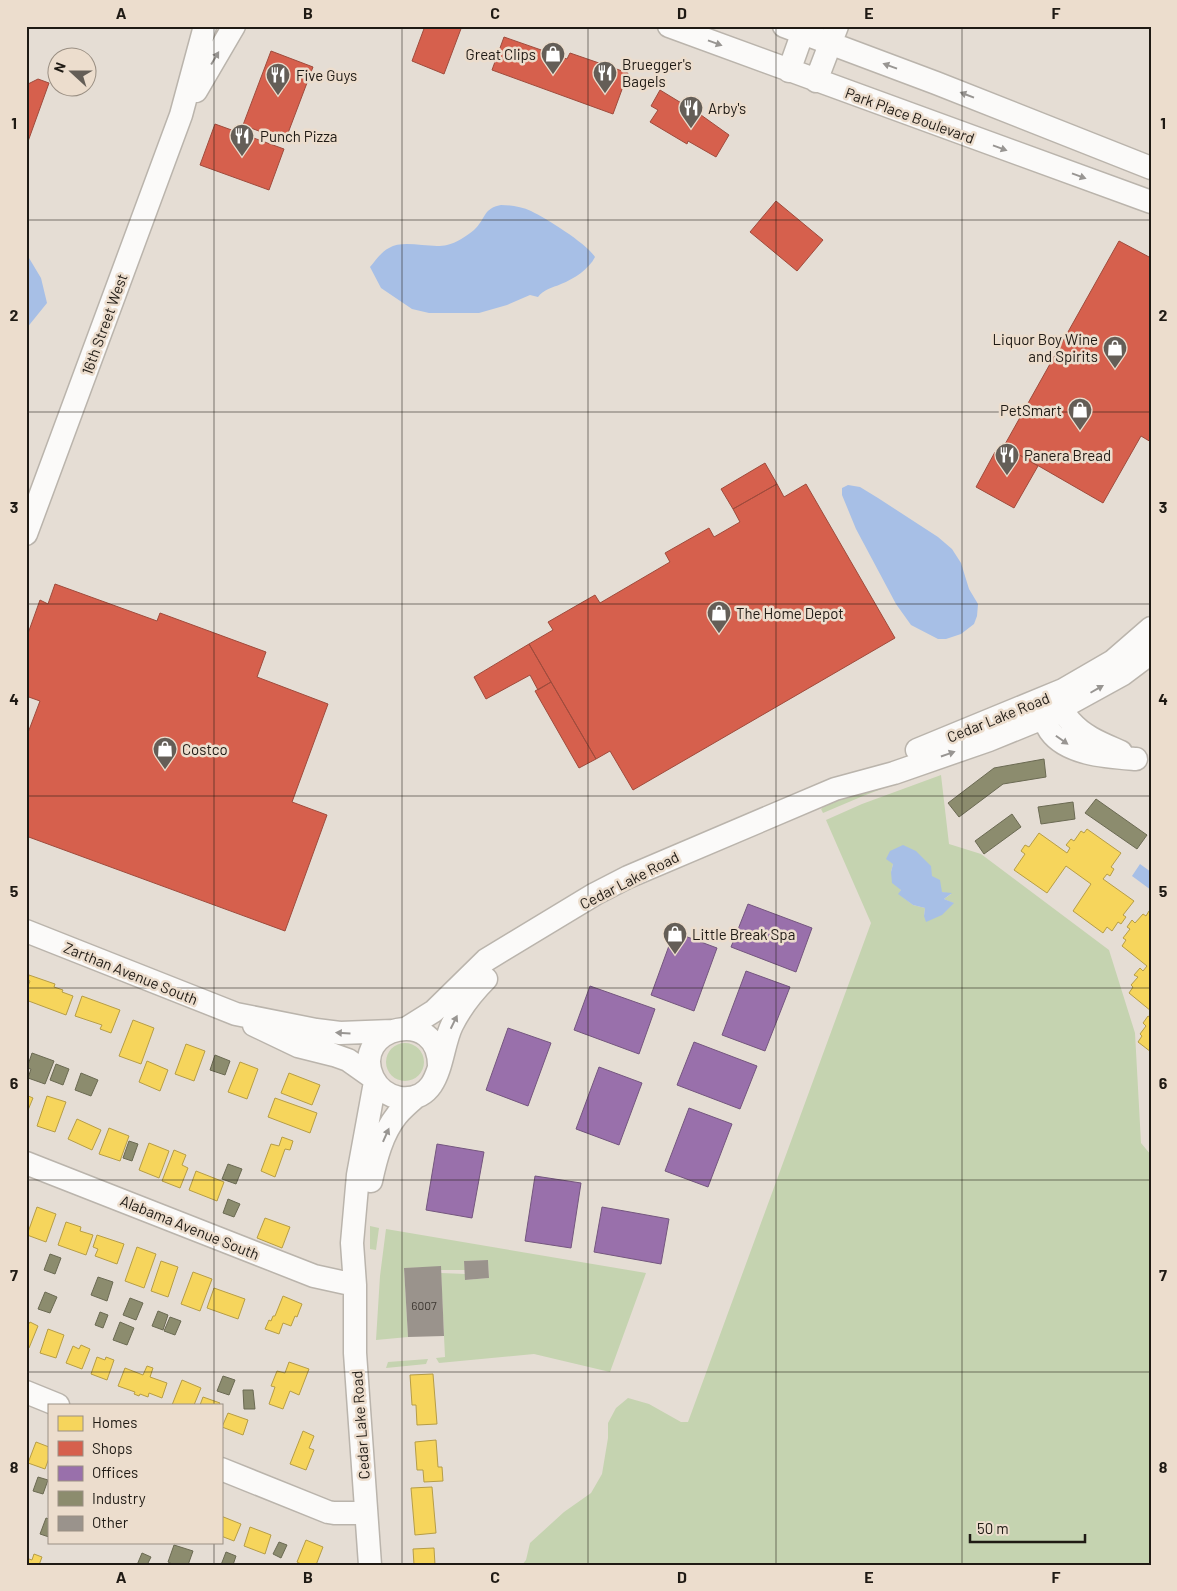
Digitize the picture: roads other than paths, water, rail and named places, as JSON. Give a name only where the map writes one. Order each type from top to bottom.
[{"type":"street","name":"16th Street West","points":[[26,534],[181,115],[205,26]]},
{"type":"street","name":"16th Street West","points":[[181,115],[234,26]]},
{"type":"street","name":"Park Place Boulevard","points":[[669,26],[1151,202]]},
{"type":"street","points":[[789,70],[797,29],[834,35],[971,96],[1151,168]]},
{"type":"street","points":[[816,81],[834,35]]},
{"type":"street","name":"Cedar Lake Road","points":[[1049,705],[1108,664],[1151,628]]},
{"type":"street","name":"Cedar Lake Road","points":[[370,1565],[355,1353],[355,1285],[352,1243],[355,1199],[374,1080],[370,1063],[372,1049],[380,1038],[439,1007],[486,960],[595,894],[642,870],[835,789],[889,761],[1049,705],[1123,674],[1151,653]]},
{"type":"street","points":[[1049,705],[1084,734],[1144,762]]},
{"type":"street","name":"Cedar Lake Road","points":[[355,1285],[364,1240],[375,1162],[392,1122],[417,1096],[432,1085],[451,1028],[471,994],[537,930]]},
{"type":"street","name":"Zarthan Avenue South","points":[[26,931],[236,1014],[262,1030],[298,1046],[334,1054],[348,1060],[374,1080]]},
{"type":"street","name":"Zarthan Avenue South","points":[[236,1014],[340,1033],[400,1029]]},
{"type":"street","points":[[400,1029],[417,1030],[432,1041],[437,1050],[439,1068]]},
{"type":"street","points":[[374,1080],[384,1091],[395,1097],[408,1098],[417,1096]]},
{"type":"street","name":"Alabama Avenue South","points":[[26,1163],[314,1276],[355,1285]]},
{"type":"street","points":[[26,1392],[56,1404]]},
{"type":"street","points":[[222,1470],[328,1512],[366,1513]]},
{"type":"water","points":[[495,206],[520,207],[531,211],[575,238],[595,257],[581,273],[566,282],[546,290],[538,297],[530,295],[507,305],[479,313],[429,313],[412,309],[381,288],[370,267],[386,250],[395,245],[402,244],[440,246],[454,243],[474,230],[488,211]]},
{"type":"water","points":[[26,253],[41,278],[47,303],[26,329]]},
{"type":"water","points":[[848,485],[860,487],[878,498],[938,537],[952,549],[961,563],[969,589],[978,604],[974,624],[961,634],[946,639],[938,639],[911,625],[896,604],[856,529],[842,495],[842,488]]},
{"type":"water","points":[[903,845],[916,851],[931,866],[932,876],[940,880],[942,892],[952,893],[944,899],[954,903],[942,915],[926,922],[924,916],[925,908],[913,905],[898,894],[901,890],[892,883],[891,872],[893,864],[886,859],[890,851]]},
{"type":"water","points":[[1140,864],[1151,872],[1151,890],[1132,876]]},
{"type":"place","name":"Great Clips","points":[[553,75]]},
{"type":"place","name":"Bruegger's Bagels","points":[[605,94]]},
{"type":"place","name":"Five Guys","points":[[278,96]]},
{"type":"place","name":"Arby's","points":[[691,129]]},
{"type":"place","name":"Punch Pizza","points":[[242,157]]},
{"type":"place","name":"Liquor Boy Wine and Spirits","points":[[1115,369]]},
{"type":"place","name":"PetSmart","points":[[1080,431]]},
{"type":"place","name":"Panera Bread","points":[[1007,476]]},
{"type":"place","name":"The Home Depot","points":[[719,634]]},
{"type":"place","name":"Costco","points":[[165,770]]},
{"type":"place","name":"Little Break Spa","points":[[675,955]]}]
